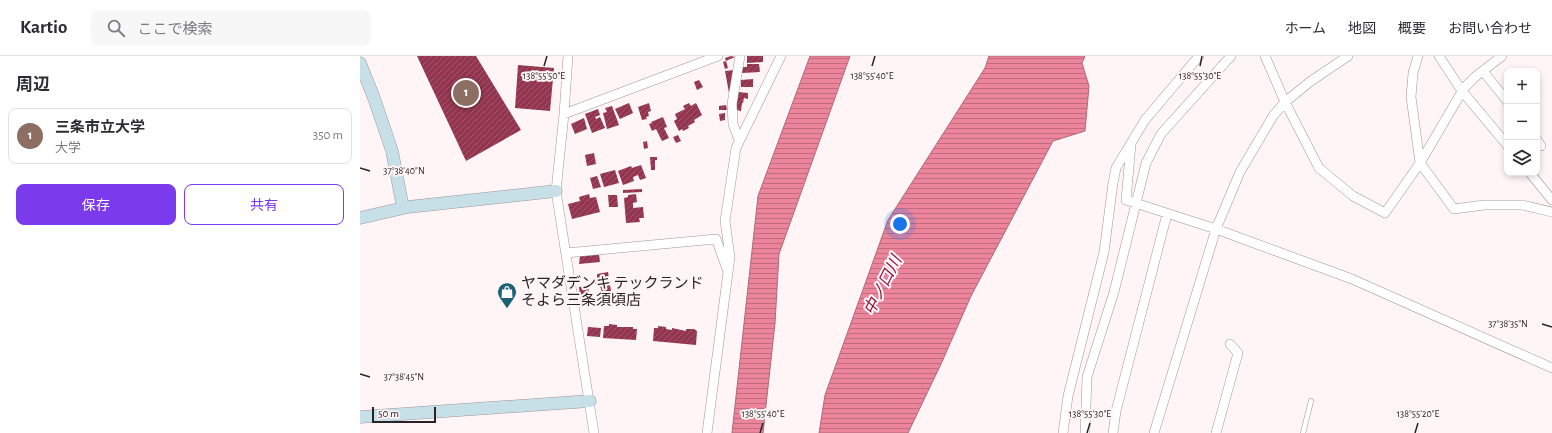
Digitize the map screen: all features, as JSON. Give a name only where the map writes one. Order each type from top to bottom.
[{"type":"street","points":[[568,56],[556,191],[594,433]]},
{"type":"street","points":[[564,114],[718,56]]},
{"type":"street","points":[[739,140],[733,124],[732,104],[740,56]]},
{"type":"street","points":[[707,433],[730,257],[725,221],[736,148],[781,56]]},
{"type":"street","points":[[1063,433],[1068,396],[1104,252],[1116,168],[1145,120],[1199,56]]},
{"type":"street","points":[[1085,433],[1087,377],[1114,292],[1146,163],[1161,134],[1231,56]]},
{"type":"street","points":[[1264,56],[1285,102],[1319,168],[1353,196],[1385,214],[1420,163],[1462,91],[1483,71],[1502,56]]},
{"type":"street","points":[[1154,433],[1216,230],[1240,172],[1273,116],[1285,102],[1311,81],[1348,56]]},
{"type":"street","points":[[1418,56],[1413,73],[1411,97],[1420,163],[1454,209],[1484,205],[1522,205],[1552,212]]},
{"type":"street","points":[[1439,56],[1462,91],[1504,141]]},
{"type":"street","points":[[360,63],[372,91],[392,151],[403,208]]},
{"type":"street","points":[[1483,71],[1504,98]]},
{"type":"street","points":[[1131,144],[1126,200],[1216,230],[1352,279],[1552,368]]},
{"type":"street","points":[[1532,176],[1552,200]]},
{"type":"street","points":[[360,218],[403,208],[556,191]]},
{"type":"street","points":[[1113,433],[1116,411],[1167,214]]},
{"type":"street","points":[[566,253],[716,239],[728,270]]},
{"type":"street","points":[[1216,433],[1238,353],[1230,344]]},
{"type":"street","points":[[360,417],[590,401]]},
{"type":"lane","points":[[1303,433],[1311,401]]},
{"type":"water","points":[[810,56],[850,56],[779,254],[775,323],[763,433],[732,433],[758,196]]},
{"type":"water","name":"中ノ口川","points":[[989,56],[1085,56],[1082,63],[1089,86],[1085,131],[1053,141],[971,296],[908,433],[819,433],[825,395],[888,220],[985,68]]},
{"type":"building","points":[[417,56],[476,56],[521,130],[466,161]]},
{"type":"building","points":[[731,56],[735,57],[726,61],[725,58]]},
{"type":"building","points":[[747,56],[763,56],[763,62],[747,63]]},
{"type":"building","points":[[726,61],[728,68],[725,69],[723,62]]},
{"type":"building","points":[[747,64],[759,64],[760,72],[742,73],[742,67],[747,67]]},
{"type":"building","points":[[518,65],[554,68],[550,111],[515,108]]},
{"type":"building","points":[[734,70],[734,73],[732,74],[732,89],[730,89],[729,93],[725,71]]},
{"type":"building","points":[[753,79],[753,87],[741,87],[741,80]]},
{"type":"building","points":[[699,80],[703,87],[697,90],[694,82]]},
{"type":"building","points":[[738,92],[748,93],[748,99],[744,98],[741,111],[736,110]]},
{"type":"building","points":[[629,103],[633,113],[620,119],[615,109]]},
{"type":"building","points":[[649,103],[651,111],[648,112],[649,116],[646,117],[647,119],[642,120],[638,107]]},
{"type":"building","points":[[689,103],[691,106],[696,103],[702,115],[688,126],[689,128],[679,131],[674,121],[677,119],[675,114],[685,109],[683,106]]},
{"type":"building","points":[[726,105],[727,110],[719,110],[719,106]]},
{"type":"building","points":[[612,106],[619,125],[607,129],[603,113],[607,112],[605,108]]},
{"type":"building","points":[[598,109],[600,115],[595,117],[596,119],[600,117],[605,128],[592,133],[585,114]]},
{"type":"building","points":[[725,113],[725,120],[720,121],[719,114]]},
{"type":"building","points":[[663,117],[667,127],[664,128],[669,138],[662,141],[656,129],[652,131],[649,124]]},
{"type":"building","points":[[584,118],[587,129],[575,134],[571,124]]},
{"type":"building","points":[[678,135],[681,141],[676,143],[673,137]]},
{"type":"building","points":[[647,141],[648,148],[644,149],[643,142]]},
{"type":"building","points":[[594,153],[596,164],[587,166],[585,155]]},
{"type":"building","points":[[650,157],[657,157],[657,160],[655,160],[655,170],[651,170]]},
{"type":"building","points":[[641,165],[646,178],[640,180],[638,175],[633,177],[634,181],[623,185],[618,171],[631,166],[632,168]]},
{"type":"building","points":[[615,170],[619,183],[604,187],[600,174]]},
{"type":"building","points":[[597,176],[601,187],[593,189],[590,178]]},
{"type":"building","points":[[642,189],[642,192],[623,193],[623,190]]},
{"type":"building","points":[[589,194],[590,198],[596,197],[600,212],[572,219],[568,204],[580,201],[579,197]]},
{"type":"building","points":[[636,194],[637,202],[633,203],[633,208],[643,207],[644,218],[639,218],[640,222],[626,223],[624,198],[628,197],[628,195]]},
{"type":"building","points":[[608,195],[617,195],[618,207],[609,207]]},
{"type":"building","points":[[599,254],[600,262],[579,264],[580,256]]},
{"type":"building","points":[[608,272],[611,291],[602,292],[599,283],[595,284],[594,278],[597,278],[597,274]]},
{"type":"building","points":[[588,286],[591,304],[581,305],[579,287]]},
{"type":"building","points":[[611,295],[611,303],[604,304],[603,296]]},
{"type":"building","points":[[609,324],[617,325],[617,327],[633,327],[633,329],[637,329],[636,340],[603,338],[604,326],[609,326]]},
{"type":"building","points":[[658,326],[666,327],[666,329],[672,330],[672,328],[686,331],[686,329],[694,329],[697,331],[696,345],[653,341],[654,328],[658,328]]},
{"type":"building","points":[[588,327],[601,328],[600,337],[587,336]]},
{"type":"place","name":"三条市立大学","points":[[466,93]]},
{"type":"place","name":"ヤマダデンキ テックランド そよら三条須頃店","points":[[507,309]]}]
